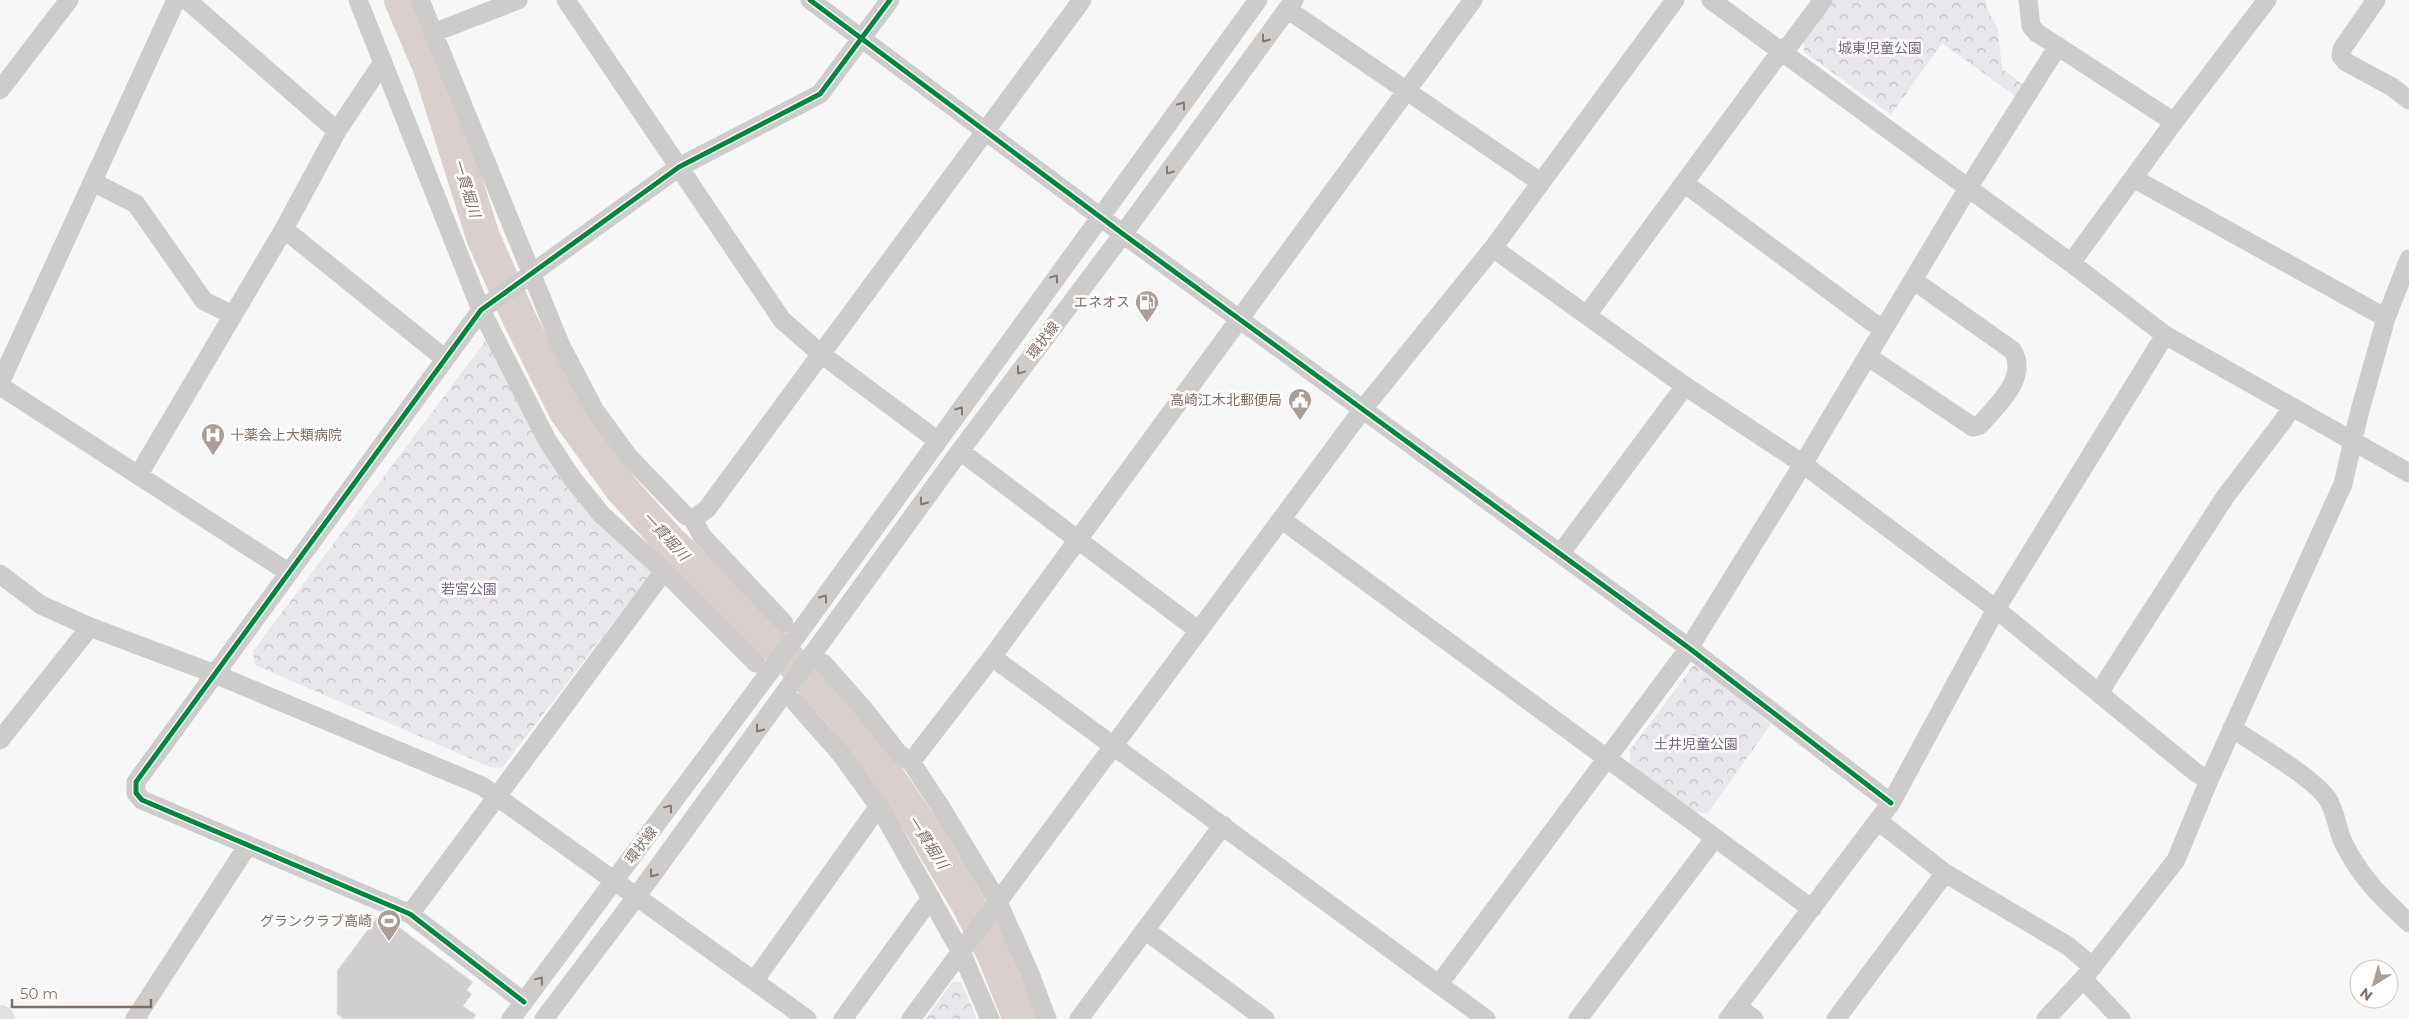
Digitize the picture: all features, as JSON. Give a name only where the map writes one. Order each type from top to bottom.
[{"type":"street","points":[[0,90],[69,0]]},
{"type":"street","points":[[176,0],[0,385],[288,572]]},
{"type":"street","points":[[187,0],[337,132]]},
{"type":"street","points":[[358,0],[481,310],[547,440],[572,478],[602,515],[664,571],[763,667]]},
{"type":"street","points":[[420,0],[530,274],[561,346],[594,408],[629,457],[685,515],[693,519],[702,536],[790,630]]},
{"type":"street","points":[[433,33],[518,0]]},
{"type":"street","points":[[566,0],[782,320],[821,354],[938,441]]},
{"type":"street","points":[[810,0],[1123,234],[1689,648],[1891,802]]},
{"type":"street","points":[[524,1002],[410,914],[142,800],[136,792],[136,782],[444,358],[481,310],[679,167],[820,94],[890,0]]},
{"type":"street","points":[[693,519],[707,509],[984,130],[1082,0]]},
{"type":"street","name":"環状線","points":[[511,1019],[615,880],[790,630],[938,441],[1258,0]]},
{"type":"street","points":[[911,762],[992,657],[1473,0]]},
{"type":"street","points":[[911,1019],[962,953],[1113,745],[1363,409],[1493,248],[1675,0]]},
{"type":"street","points":[[1711,0],[2071,263],[2165,335],[2409,473]]},
{"type":"street","points":[[1587,315],[1781,51],[1791,43],[1823,0]]},
{"type":"street","points":[[2028,0],[2031,26],[2058,46],[2174,122]]},
{"type":"street","points":[[2071,263],[2174,122],[2268,0]]},
{"type":"street","points":[[2376,0],[2342,49],[2341,56],[2346,62],[2392,87],[2409,100]]},
{"type":"street","points":[[1290,4],[1408,90],[1540,182]]},
{"type":"street","name":"環状線","points":[[544,1019],[791,696],[960,450],[1123,234],[1290,4]]},
{"type":"street","points":[[1439,984],[1605,758],[1689,648],[1803,464],[1968,188],[2058,46]]},
{"type":"street","points":[[139,474],[284,229],[337,132],[383,62]]},
{"type":"street","points":[[2133,178],[2386,318]]},
{"type":"street","points":[[93,182],[136,204],[204,301],[233,315]]},
{"type":"street","points":[[1684,183],[1872,322],[1884,328]]},
{"type":"street","points":[[284,229],[444,358]]},
{"type":"street","points":[[1493,248],[1685,386],[1803,464],[1996,609],[2195,772],[2209,780]]},
{"type":"street","points":[[2046,1019],[2088,973],[2176,860],[2232,728],[2343,484],[2359,414],[2386,318],[2409,259]]},
{"type":"street","points":[[1866,358],[1876,362],[1973,427],[1980,425],[2016,380],[2016,356],[2012,350],[1913,280]]},
{"type":"street","points":[[1754,1019],[1733,1013],[1891,802],[1996,609],[2165,335]]},
{"type":"street","points":[[1560,554],[1685,386]]},
{"type":"street","points":[[2100,693],[2225,496],[2283,421],[2291,407]]},
{"type":"street","points":[[960,450],[1199,631]]},
{"type":"street","points":[[1281,519],[1714,839],[1812,909]]},
{"type":"street","points":[[410,914],[664,571]]},
{"type":"street","points":[[0,574],[41,605],[90,627],[215,674],[482,786],[807,1019]]},
{"type":"street","points":[[0,740],[90,627]]},
{"type":"street","points":[[992,657],[1486,1019]]},
{"type":"street","points":[[818,659],[899,754],[911,762],[940,806],[997,903],[1031,976],[1047,1019]]},
{"type":"street","points":[[791,696],[840,753],[880,808],[962,953],[990,1019]]},
{"type":"street","points":[[2232,728],[2312,783],[2327,799],[2344,843],[2361,874],[2375,892],[2409,923]]},
{"type":"street","points":[[754,980],[874,813],[880,808]]},
{"type":"street","points":[[1878,820],[1945,873],[2068,946],[2120,1019]]},
{"type":"street","points":[[1088,1016],[1145,930],[1223,825]]},
{"type":"street","points":[[1578,1019],[1714,839]]},
{"type":"street","points":[[135,1019],[248,845]]},
{"type":"street","points":[[1836,1019],[1945,873]]},
{"type":"street","points":[[843,1019],[931,898]]},
{"type":"street","points":[[1145,930],[1265,1019]]},
{"type":"green space","name":"城東児童公園","points":[[1832,0],[1985,0],[1989,13],[1998,29],[2002,69],[2026,87],[2019,99],[1942,43],[1891,115],[1804,52],[1803,40]]},
{"type":"green space","name":"若宮公園","points":[[487,339],[541,442],[654,569],[502,768],[490,767],[255,665],[253,651]]},
{"type":"green space","name":"土井児童公園","points":[[1696,662],[1771,724],[1708,813],[1693,812],[1630,764],[1630,750]]},
{"type":"green space","points":[[952,982],[961,982],[977,1019],[926,1019]]},
{"type":"building","name":"グランクラブ高崎","points":[[380,913],[473,982],[467,990],[472,994],[463,1006],[476,1015],[473,1019],[343,1019],[337,1014],[337,971]]},
{"type":"waterway","name":"一貫堀川","points":[[401,0],[430,68],[483,237],[519,318],[565,410],[621,488],[668,540],[816,686],[844,717],[872,754],[920,824],[968,904],[993,953],[1020,1019]]},
{"type":"cycle path","points":[[810,0],[1123,234],[1689,648],[1891,803]]},
{"type":"cycle path","points":[[524,1002],[410,914],[142,800],[136,793],[136,782],[481,310],[679,167],[820,94],[890,0]]},
{"type":"place","name":"エネオス","points":[[1147,323]]},
{"type":"place","name":"高崎江木北郵便局","points":[[1300,421]]},
{"type":"place","name":"十薬会上大類病院","points":[[213,456]]},
{"type":"place","name":"グランクラブ高崎","points":[[389,942]]}]
